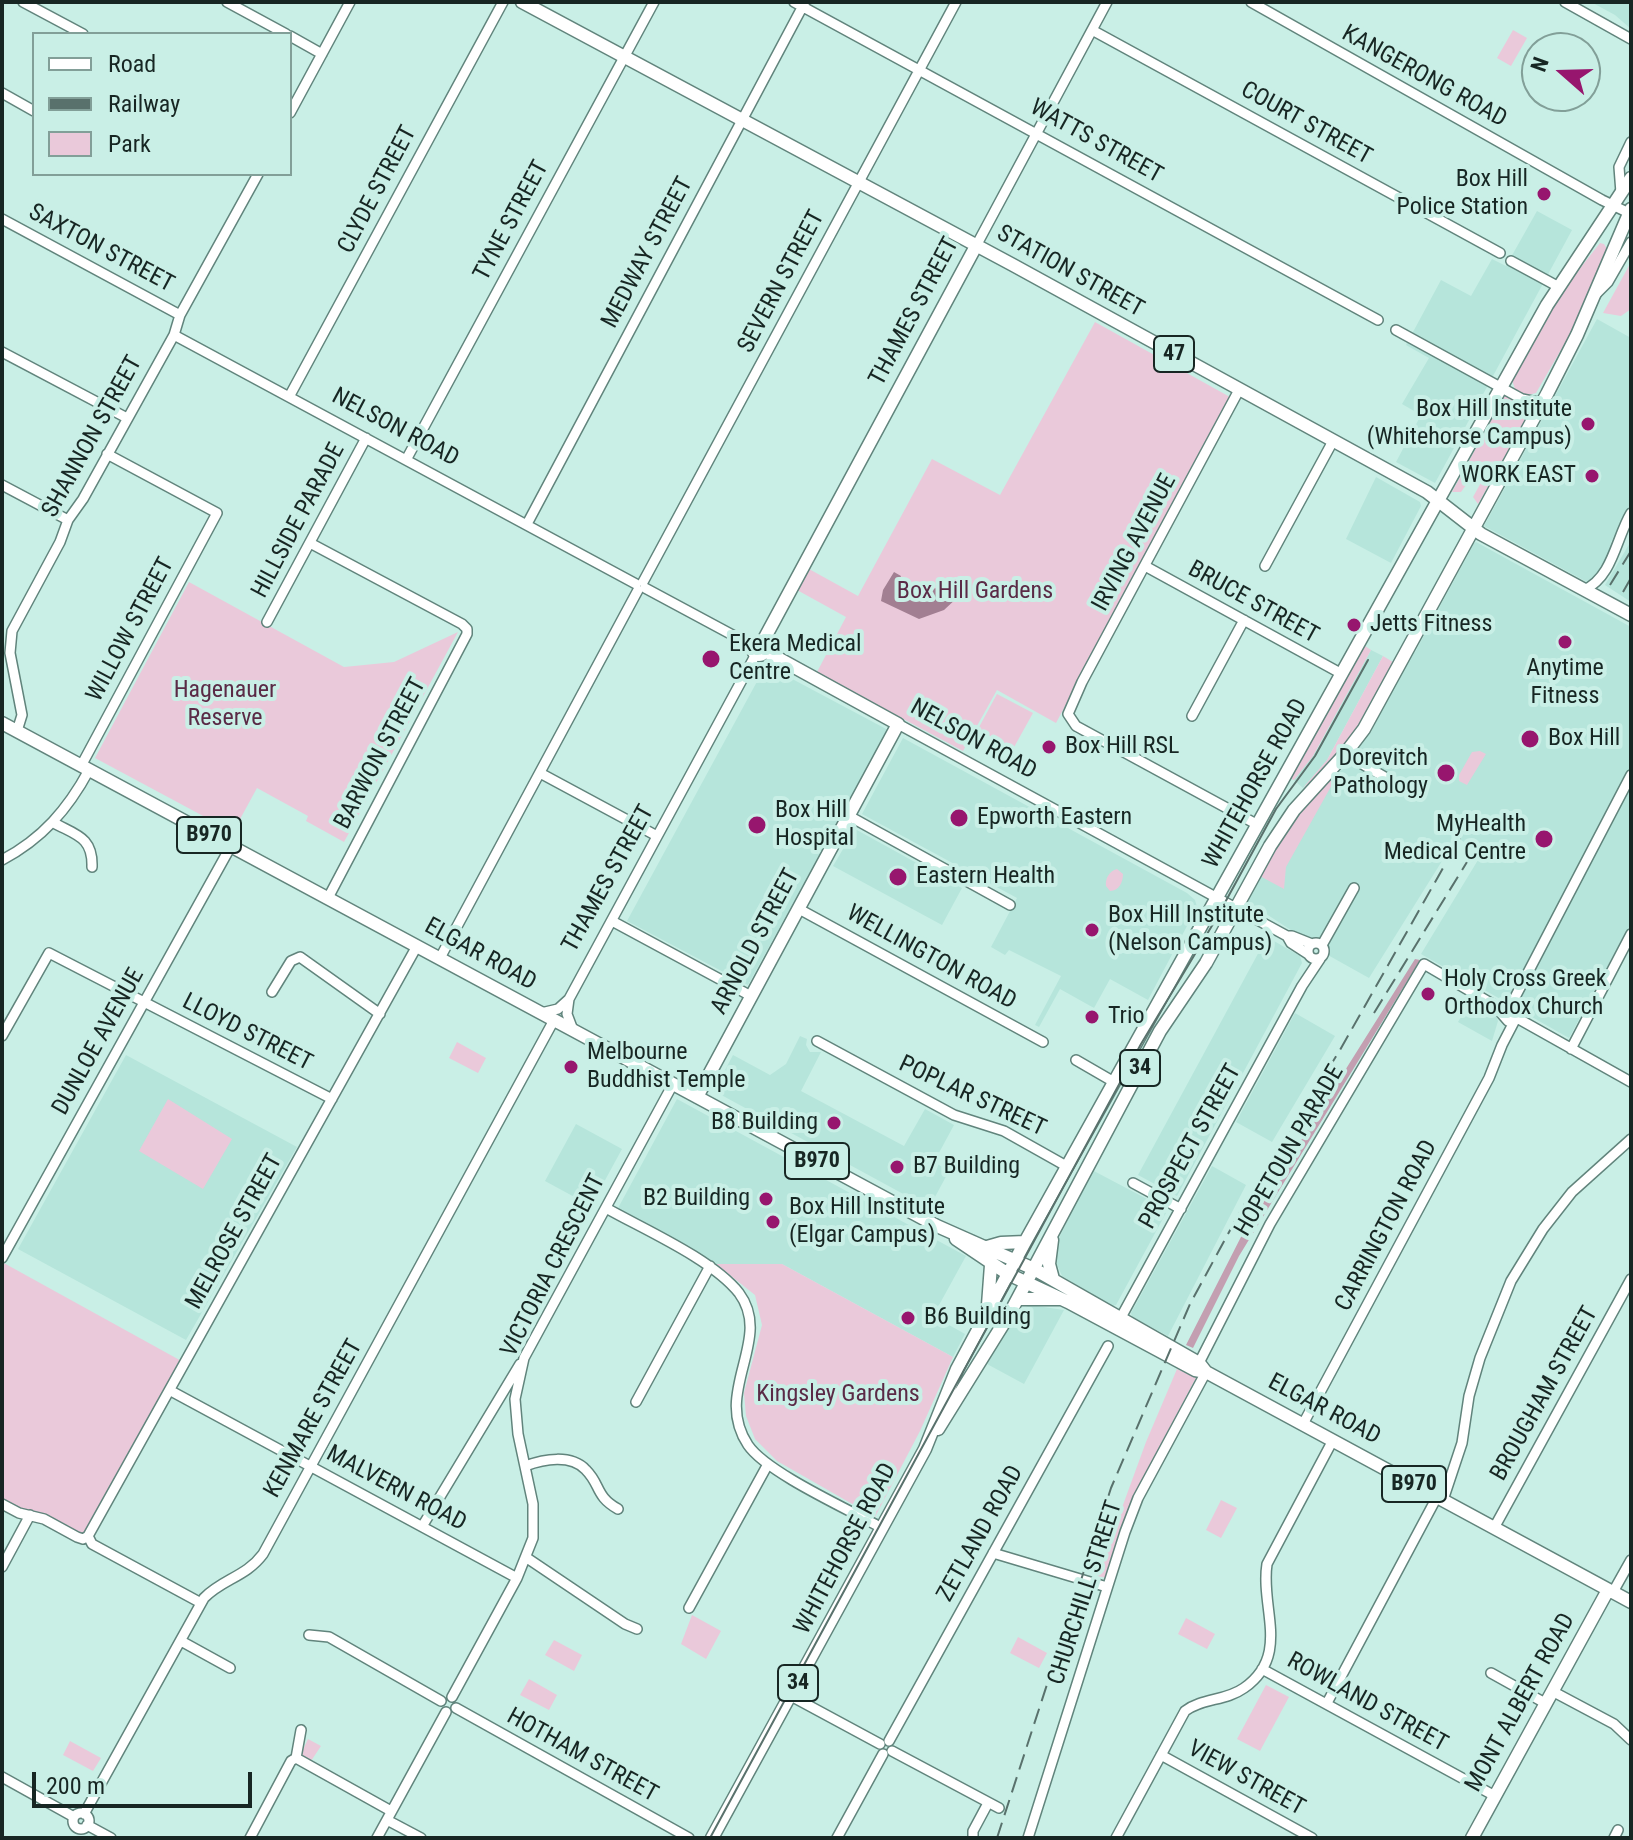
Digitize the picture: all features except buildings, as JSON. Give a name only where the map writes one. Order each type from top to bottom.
[{"type":"main road","name":"STATION STREET","points":[[522,2],[1427,492],[1474,529],[1598,598],[1628,610]]},
{"type":"main road","name":"WHITEHORSE ROAD","points":[[925,1449],[957,1369],[1025,1242],[1559,287],[1631,178]]},
{"type":"main road","name":"WHITEHORSE ROAD","points":[[712,1838],[925,1449],[1018,1299],[1160,1031],[1206,963],[1287,820],[1364,729],[1625,244],[1630,211]]},
{"type":"main road","points":[[1593,237],[1625,244]]},
{"type":"main road","name":"THAMES STREET","points":[[759,648],[976,246]]},
{"type":"main road","name":"NELSON ROAD","points":[[759,648],[898,724]]},
{"type":"main road","name":"ELGAR ROAD","points":[[2,723],[937,1226],[1053,1279],[1119,1323]]},
{"type":"main road","name":"ARNOLD STREET","points":[[697,1097],[898,724]]},
{"type":"main road","name":"ELGAR ROAD","points":[[937,1226],[991,1265],[1119,1323],[1203,1367],[1631,1602]]},
{"type":"main road","points":[[1053,1232],[1049,1264],[1053,1279]]},
{"type":"main road","points":[[987,1247],[1025,1242]]},
{"type":"main road","points":[[986,1316],[991,1265]]},
{"type":"main road","points":[[1018,1299],[1061,1299]]},
{"type":"main road","name":"MONT ALBERT ROAD","points":[[1472,1838],[1611,1591]]},
{"type":"street","points":[[23,2],[79,32]]},
{"type":"street","points":[[227,2],[282,32]]},
{"type":"street","points":[[292,109],[350,2]]},
{"type":"street","name":"CLYDE STREET","points":[[289,397],[503,2]]},
{"type":"street","name":"TYNE STREET","points":[[406,460],[654,2]]},
{"type":"street","name":"SEVERN STREET","points":[[440,958],[956,2]]},
{"type":"street","name":"THAMES STREET","points":[[976,246],[1107,2]]},
{"type":"street","name":"KANGERONG ROAD","points":[[1251,2],[1578,186],[1618,199],[1630,211]]},
{"type":"street","points":[[1565,2],[1631,39]]},
{"type":"street","name":"WATTS STREET","points":[[801,4],[1378,320]]},
{"type":"street","name":"MEDWAY STREET","points":[[527,524],[801,4]]},
{"type":"street","name":"COURT STREET","points":[[1092,30],[1500,253]]},
{"type":"street","points":[[292,37],[322,54]]},
{"type":"street","points":[[2,93],[32,110]]},
{"type":"street","name":"WHITEHORSE ROAD","points":[[1618,199],[1619,167],[1631,142]]},
{"type":"street","name":"SHANNON STREET","points":[[17,731],[22,715],[10,653],[12,631],[60,542],[68,520],[83,499],[174,335],[180,315],[257,176]]},
{"type":"street","name":"SAXTON STREET","points":[[2,219],[180,315]]},
{"type":"street","points":[[1511,261],[1559,287]]},
{"type":"street","points":[[1396,330],[1522,399],[1542,403]]},
{"type":"street","name":"NELSON ROAD","points":[[174,335],[759,648]]},
{"type":"street","points":[[2,352],[127,418]]},
{"type":"street","name":"IRVING AVENUE","points":[[1239,390],[1070,706],[1069,716],[1076,726],[1258,825]]},
{"type":"street","name":"HILLSIDE PARADE","points":[[267,622],[366,438]]},
{"type":"street","points":[[1265,566],[1333,441]]},
{"type":"street","name":"WILLOW STREET","points":[[2,860],[23,849],[54,823],[75,797],[85,768],[217,513],[107,454]]},
{"type":"street","points":[[2,485],[68,520]]},
{"type":"street","points":[[1598,598],[1598,582],[1631,513]]},
{"type":"street","name":"BARWON STREET","points":[[310,543],[467,629],[328,898]]},
{"type":"street","name":"BRUCE STREET","points":[[1145,566],[1342,674]]},
{"type":"street","points":[[1584,590],[1598,582]]},
{"type":"street","points":[[1192,716],[1244,620]]},
{"type":"street","name":"THAMES STREET","points":[[569,999],[759,648]]},
{"type":"street","name":"NELSON ROAD","points":[[898,724],[1287,936],[1317,944]]},
{"type":"street","points":[[1345,754],[1388,779]]},
{"type":"street","points":[[540,773],[657,836]]},
{"type":"street","name":"CARRINGTON ROAD","points":[[1303,1424],[1489,1078],[1502,1045],[1509,1013],[1631,775]]},
{"type":"street","points":[[849,816],[1010,905]]},
{"type":"street","points":[[54,823],[86,841],[92,852],[92,867]]},
{"type":"street","name":"DUNLOE AVENUE","points":[[2,1258],[231,846]]},
{"type":"street","points":[[1317,944],[1324,952],[1313,957],[1308,950],[1317,944],[1354,888]]},
{"type":"street","name":"WELLINGTON ROAD","points":[[799,909],[1043,1042]]},
{"type":"street","points":[[612,921],[751,996]]},
{"type":"street","points":[[1571,1049],[1631,934]]},
{"type":"street","name":"NELSON ROAD","points":[[1287,936],[1291,943],[1313,957]]},
{"type":"street","name":"MELROSE STREET","points":[[88,1536],[417,946]]},
{"type":"street","name":"LLOYD STREET","points":[[2,1036],[49,953],[332,1099]]},
{"type":"street","points":[[272,992],[291,961],[306,955],[380,1014]]},
{"type":"street","name":"PROSPECT STREET","points":[[1119,1323],[1302,986],[1313,957]]},
{"type":"street","name":"HOPETOUN PARADE","points":[[1203,1367],[1270,1224],[1424,964],[1509,1013]]},
{"type":"street","points":[[540,1013],[558,1009],[569,999]]},
{"type":"street","points":[[569,999],[567,1014],[574,1031]]},
{"type":"street","points":[[1509,1013],[1631,1082]]},
{"type":"street","name":"KENMARE STREET","points":[[79,1816],[201,1603],[211,1591],[234,1580],[256,1564],[554,1020]]},
{"type":"street","name":"POPLAR STREET","points":[[817,1041],[954,1115],[1004,1131],[1068,1167]]},
{"type":"street","points":[[1076,1060],[1114,1082]]},
{"type":"street","name":"VICTORIA CRESCENT","points":[[377,1838],[451,1706],[527,1558],[533,1538],[533,1504],[518,1434],[515,1399],[524,1358],[673,1084]]},
{"type":"street","points":[[1327,1703],[1440,1498],[1462,1443],[1469,1396],[1480,1358],[1511,1281],[1543,1229],[1572,1192],[1631,1139]]},
{"type":"street","points":[[1133,1183],[1181,1209]]},
{"type":"street","points":[[606,1208],[710,1266],[738,1292],[748,1311],[751,1331],[736,1392],[742,1432],[749,1445],[768,1464],[882,1528]]},
{"type":"street","points":[[636,1402],[710,1266]]},
{"type":"street","name":"BROUGHAM STREET","points":[[1494,1528],[1631,1279]]},
{"type":"street","name":"ZETLAND ROAD","points":[[837,1838],[1108,1346]]},
{"type":"street","points":[[423,1525],[524,1358]]},
{"type":"street","name":"CHURCHILL STREET","points":[[1028,1838],[1138,1498],[1203,1367]]},
{"type":"street","name":"MALVERN ROAD","points":[[171,1391],[517,1578]]},
{"type":"street","points":[[1116,1838],[1185,1711],[1193,1705],[1227,1698],[1246,1687],[1262,1669],[1271,1648],[1272,1624],[1265,1575],[1267,1564],[1333,1440]]},
{"type":"street","points":[[525,1466],[542,1460],[573,1462],[586,1470],[598,1493],[618,1509]]},
{"type":"street","points":[[689,1608],[768,1464]]},
{"type":"street","points":[[2,1504],[19,1513],[44,1519],[77,1537],[83,1539],[88,1536],[92,1544],[201,1603]]},
{"type":"street","points":[[2,1567],[30,1515]]},
{"type":"street","points":[[993,1553],[1107,1587]]},
{"type":"street","points":[[527,1558],[637,1629]]},
{"type":"street","name":"MONT ALBERT ROAD","points":[[1611,1591],[1631,1560]]},
{"type":"street","points":[[309,1635],[329,1637],[441,1701],[446,1697],[451,1706]]},
{"type":"street","points":[[181,1641],[230,1668]]},
{"type":"street","name":"ROWLAND STREET","points":[[1262,1669],[1495,1796]]},
{"type":"street","points":[[1491,1673],[1614,1724],[1631,1740]]},
{"type":"street","points":[[791,1696],[999,1808]]},
{"type":"street","name":"HOTHAM STREET","points":[[451,1706],[689,1838]]},
{"type":"street","points":[[250,1838],[291,1761],[296,1758],[301,1730]]},
{"type":"street","name":"VIEW STREET","points":[[1161,1755],[1312,1838]]},
{"type":"street","points":[[296,1758],[421,1838]]},
{"type":"street","points":[[2,1777],[88,1820],[79,1830],[111,1838]]},
{"type":"street","points":[[973,1838],[973,1831],[988,1803]]},
{"type":"shaded area","points":[[1591,2],[1631,2],[1631,29],[1615,15]]},
{"type":"shaded area","points":[[1537,211],[1572,230],[1435,483],[1396,462],[1421,415],[1402,404],[1429,358],[1406,345],[1441,280],[1471,296],[1492,259],[1506,266]]},
{"type":"shaded area","points":[[1597,319],[1631,338],[1631,502],[1611,542],[1609,556],[1594,579],[1587,582],[1484,526]]},
{"type":"shaded area","points":[[1376,477],[1420,502],[1421,506],[1391,563],[1346,539]]},
{"type":"shaded area","points":[[1631,541],[1631,602],[1605,585]]},
{"type":"shaded area","points":[[1476,542],[1631,627],[1631,923],[1569,1038],[1421,954],[1478,860],[1476,851],[1457,837],[1369,978],[1326,954],[1329,948],[1325,944],[1303,938],[1248,902],[1247,898],[1267,859],[1332,777],[1346,767],[1371,732],[1470,551],[1469,547]]},
{"type":"shaded area","points":[[894,572],[901,576],[895,592],[902,600],[923,589],[954,590],[958,597],[944,610],[919,619],[881,601],[883,590]]},
{"type":"shaded area","points":[[1371,650],[1383,656],[1327,760],[1303,788],[1294,780],[1318,748]]},
{"type":"shaded area","name":"Box Hill Hospital","points":[[766,665],[888,730],[748,985],[627,921]]},
{"type":"shaded area","points":[[903,738],[1195,900],[1197,907],[1148,1000],[1110,979],[1094,1008],[1060,989],[1039,1027],[1035,1025],[1061,976],[1009,950],[1005,955],[991,947],[1017,898],[862,814]]},
{"type":"shaded area","name":"Eastern Health","points":[[855,829],[962,888],[942,925],[833,866]]},
{"type":"shaded area","points":[[1267,937],[1300,956],[1302,963],[1177,1196],[1138,1175]]},
{"type":"shaded area","points":[[1415,959],[1420,960],[1239,1256],[1193,1348],[1186,1345],[1244,1231]]},
{"type":"shaded area","points":[[1470,1002],[1496,1016],[1498,1021],[1492,1041],[1458,1022]]},
{"type":"shaded area","points":[[1295,1013],[1335,1036],[1272,1142],[1236,1122]]},
{"type":"shaded area","name":"Box Hill Institute (Elgar Campus)","points":[[800,1036],[807,1039],[810,1052],[821,1052],[801,1091],[904,1146],[925,1109],[954,1125],[934,1162],[949,1171],[929,1208],[714,1091],[733,1055],[770,1075],[786,1064]]},
{"type":"shaded area","points":[[126,1055],[297,1147],[186,1340],[18,1249]]},
{"type":"shaded area","name":"Box Hill Institute (Elgar Campus)","points":[[677,1099],[966,1256],[933,1316],[965,1334],[953,1357],[782,1264],[716,1264],[617,1210]]},
{"type":"shaded area","points":[[576,1124],[622,1149],[591,1206],[545,1181]]},
{"type":"shaded area","points":[[1212,1166],[1246,1185],[1168,1336],[1132,1317],[1131,1313]]},
{"type":"shaded area","points":[[1092,1170],[1164,1208],[1166,1213],[1116,1305],[1112,1306],[1062,1276],[1055,1260],[1060,1236]]},
{"type":"shaded area","points":[[1030,1305],[1064,1310],[1024,1384],[987,1364],[1020,1310]]},
{"type":"green space","points":[[1513,30],[1521,35],[1521,48],[1511,66],[1497,58]]},
{"type":"green space","points":[[1600,243],[1607,249],[1576,324],[1536,393],[1524,396],[1516,392],[1512,380],[1555,300]]},
{"type":"green space","points":[[1631,262],[1631,309],[1621,316],[1603,313]]},
{"type":"green space","name":"Box Hill Gardens","points":[[1095,322],[1230,397],[1056,723],[997,690],[963,751],[829,679],[825,680],[817,672],[846,617],[797,590],[809,569],[858,596],[932,459],[1000,495]]},
{"type":"green space","points":[[1505,395],[1535,403],[1478,504],[1473,497],[1493,461],[1483,465],[1461,492],[1452,492]]},
{"type":"green space","name":"Hagenauer Reserve","points":[[189,582],[344,667],[394,662],[458,632],[344,842],[306,821],[308,816],[257,788],[233,832],[95,758]]},
{"type":"green space","points":[[1365,646],[1371,650],[1313,756],[1294,780],[1289,778]]},
{"type":"green space","points":[[1383,656],[1393,662],[1349,742],[1330,765],[1303,788],[1327,760]]},
{"type":"green space","points":[[997,694],[1033,713],[1013,749],[978,729]]},
{"type":"green space","points":[[1472,752],[1486,754],[1467,785],[1459,781],[1459,775]]},
{"type":"green space","points":[[1338,774],[1286,867],[1284,889],[1258,875],[1304,805]]},
{"type":"green space","points":[[1117,869],[1123,874],[1122,880],[1118,888],[1110,891],[1106,886],[1107,878]]},
{"type":"green space","points":[[457,1042],[486,1058],[478,1073],[449,1058]]},
{"type":"green space","points":[[168,1099],[232,1139],[203,1189],[139,1151]]},
{"type":"green space","points":[[2,1262],[185,1363],[88,1536],[2,1504]]},
{"type":"green space","name":"Kingsley Gardens","points":[[716,1264],[782,1264],[953,1357],[920,1431],[875,1517],[777,1461],[755,1439],[746,1416],[744,1393],[762,1325],[755,1295]]},
{"type":"green space","points":[[1177,1369],[1196,1378],[1136,1491],[1107,1578],[1097,1576],[1146,1442]]},
{"type":"green space","points":[[1221,1500],[1237,1508],[1221,1538],[1206,1530]]},
{"type":"green space","points":[[692,1615],[721,1631],[706,1659],[681,1644]]},
{"type":"green space","points":[[1186,1618],[1215,1634],[1207,1649],[1178,1634]]},
{"type":"green space","points":[[1018,1637],[1047,1653],[1039,1668],[1010,1653]]},
{"type":"green space","points":[[554,1640],[582,1655],[574,1671],[545,1655]]},
{"type":"green space","points":[[529,1679],[557,1695],[549,1710],[520,1695]]},
{"type":"green space","points":[[1266,1685],[1289,1697],[1260,1751],[1237,1739]]},
{"type":"green space","points":[[308,1739],[321,1746],[311,1761],[300,1756]]},
{"type":"green space","points":[[70,1741],[101,1758],[93,1771],[63,1755]]},
{"type":"tram line","points":[[710,1838],[1141,1044],[1216,919],[1276,809],[1315,756],[1368,660]]},
{"type":"railway","points":[[1610,585],[1631,551]]},
{"type":"railway","points":[[1623,592],[1631,578]]},
{"type":"railway","points":[[997,1838],[1111,1488],[1190,1304],[1241,1210],[1340,1050],[1460,838]]},
{"type":"railway","points":[[1374,1013],[1475,849]]},
{"type":"place","name":"Box Hill Police Station","points":[[1544,194]]},
{"type":"place","name":"Box Hill Institute (Whitehorse Campus)","points":[[1588,424]]},
{"type":"place","name":"WORK EAST","points":[[1592,476]]},
{"type":"place","name":"Jetts Fitness","points":[[1354,625]]},
{"type":"place","name":"Anytime Fitness","points":[[1565,642]]},
{"type":"place","name":"Ekera Medical Centre","points":[[711,659]]},
{"type":"place","name":"Box Hill","points":[[1530,739]]},
{"type":"place","name":"Box Hill RSL","points":[[1049,747]]},
{"type":"place","name":"Dorevitch Pathology","points":[[1446,773]]},
{"type":"place","name":"Epworth Eastern","points":[[959,818]]},
{"type":"place","name":"Box Hill Hospital","points":[[757,825]]},
{"type":"place","name":"MyHealth Medical Centre","points":[[1544,839]]},
{"type":"place","name":"Eastern Health","points":[[898,877]]},
{"type":"place","name":"Box Hill Institute (Nelson Campus)","points":[[1092,930]]},
{"type":"place","name":"Holy Cross Greek Orthodox Church","points":[[1428,994]]},
{"type":"place","name":"Trio","points":[[1092,1017]]},
{"type":"place","name":"Melbourne Buddhist Temple","points":[[571,1067]]},
{"type":"place","name":"B8 Building","points":[[834,1123]]},
{"type":"place","name":"B7 Building","points":[[897,1167]]},
{"type":"place","name":"B2 Building","points":[[766,1199]]},
{"type":"place","name":"Box Hill Institute (Elgar Campus)","points":[[773,1222]]},
{"type":"place","name":"B6 Building","points":[[908,1318]]}]
